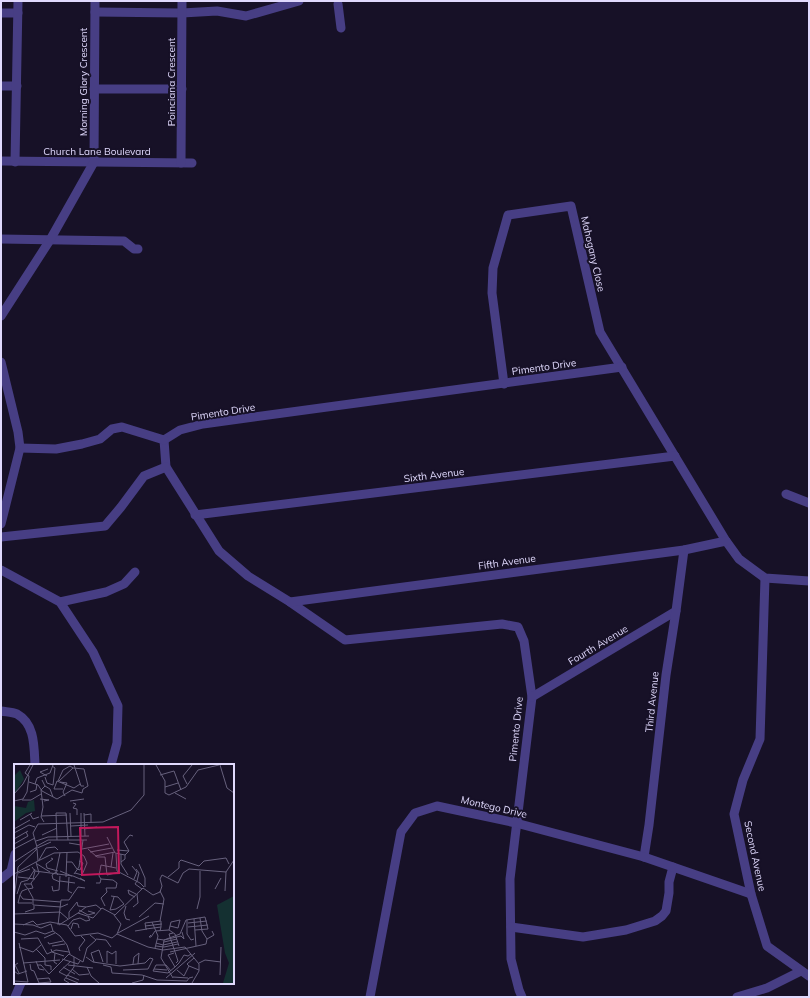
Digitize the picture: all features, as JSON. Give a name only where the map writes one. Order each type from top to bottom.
[{"type":"street","points":[[15,162],[18,1]]},
{"type":"street","name":"Morning Glory Crescent","points":[[94,162],[95,1]]},
{"type":"street","name":"Poinciana Crescent","points":[[181,163],[182,1]]},
{"type":"street","points":[[94,12],[182,14],[217,11],[246,16],[287,6],[299,1]]},
{"type":"street","points":[[329,1],[340,2],[341,28]]},
{"type":"street","points":[[1,13],[18,13]]},
{"type":"street","points":[[1,86],[17,86]]},
{"type":"street","points":[[94,89],[182,89]]},
{"type":"street","name":"Church Lane Boulevard","points":[[1,161],[192,163]]},
{"type":"street","points":[[1,316],[50,240],[94,162]]},
{"type":"street","name":"Mahogany Close","points":[[504,384],[492,293],[493,268],[508,215],[571,206],[600,332],[622,367]]},
{"type":"street","points":[[1,239],[124,241],[134,249],[138,249]]},
{"type":"street","points":[[1,362],[20,448],[1,524]]},
{"type":"street","points":[[622,367],[726,541],[739,559],[765,578],[809,581]]},
{"type":"street","name":"Pimento Drive","points":[[522,997],[511,959],[510,879],[532,697],[524,641],[518,627],[502,624],[345,640],[290,602],[248,576],[219,551],[166,467],[164,440],[180,430],[203,424],[622,367]]},
{"type":"street","points":[[20,448],[56,449],[82,444],[100,439],[112,429],[122,427],[164,440]]},
{"type":"street","name":"Sixth Avenue","points":[[195,515],[675,456]]},
{"type":"street","points":[[1,537],[105,526],[122,507],[144,476],[166,467]]},
{"type":"street","points":[[786,494],[809,503]]},
{"type":"street","name":"Fifth Avenue","points":[[290,602],[684,550],[726,541]]},
{"type":"street","name":"Third Avenue","points":[[644,857],[666,675],[684,550]]},
{"type":"street","points":[[1,570],[60,602],[93,652],[118,706],[117,743],[111,764]]},
{"type":"street","points":[[60,602],[106,592],[124,584],[135,572]]},
{"type":"street","name":"Second Avenue","points":[[765,578],[760,739],[743,780],[734,814],[751,894],[767,946],[805,973]]},
{"type":"street","name":"Fourth Avenue","points":[[532,697],[676,611]]},
{"type":"street","points":[[1,711],[16,713],[28,723],[34,741],[35,764]]},
{"type":"street","name":"Montego Drive","points":[[370,997],[401,832],[415,813],[437,806],[516,823],[644,857],[751,894]]},
{"type":"street","points":[[1,879],[11,871],[14,858]]},
{"type":"street","points":[[510,927],[583,937],[626,930],[655,921],[666,911],[669,882],[673,867]]},
{"type":"street","points":[[737,997],[767,988],[805,973]]},
{"type":"street","points":[[15,997],[21,984]]}]
